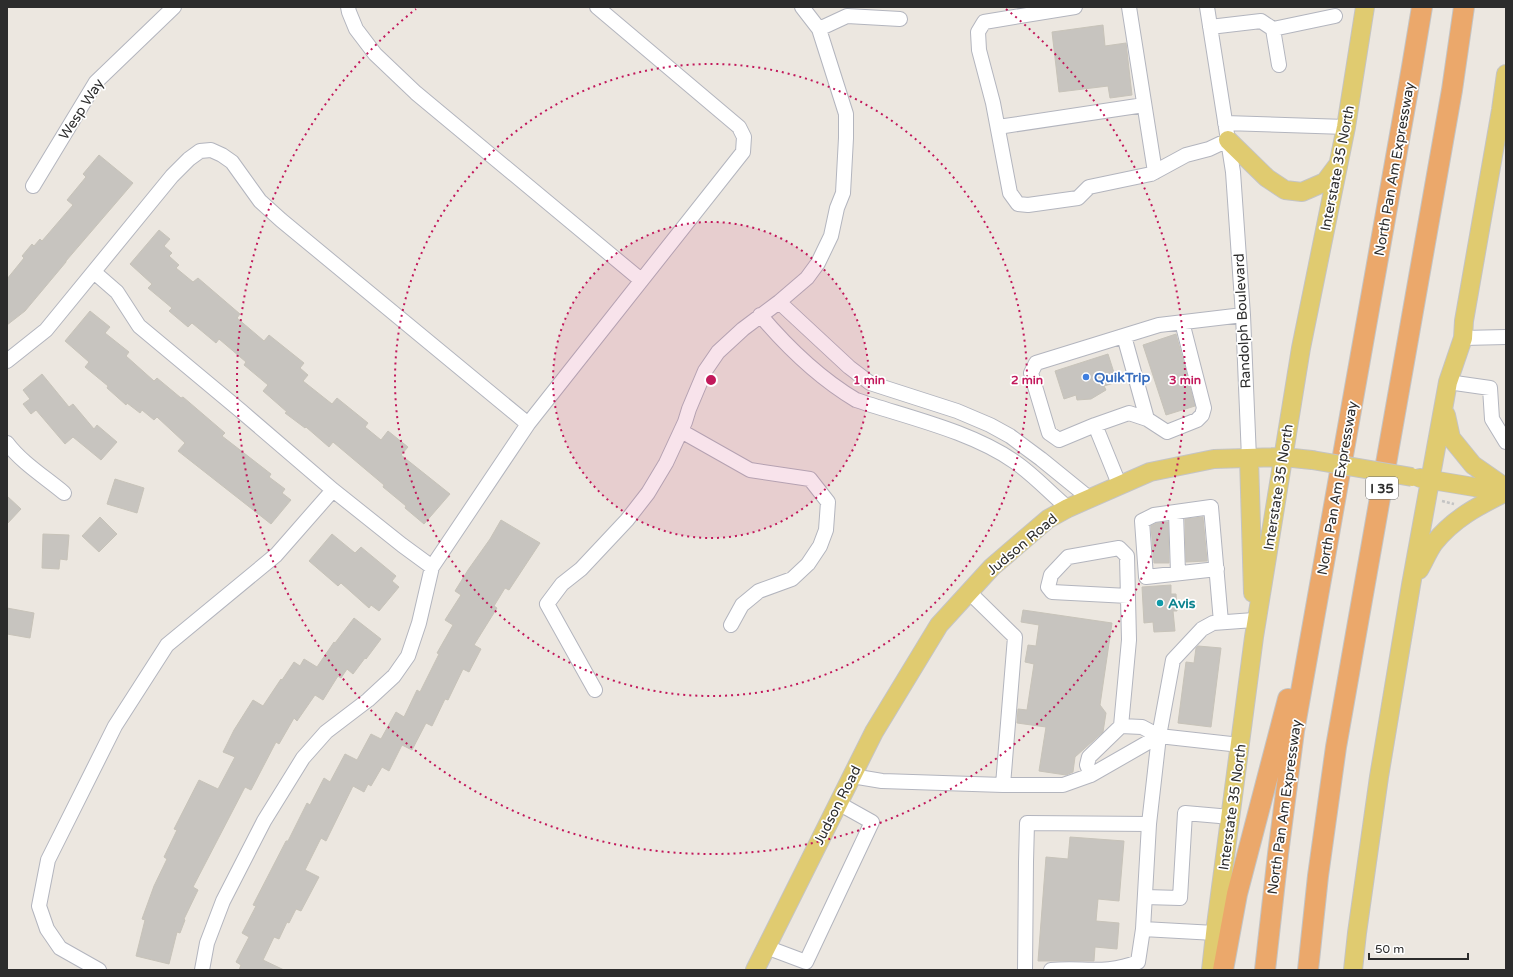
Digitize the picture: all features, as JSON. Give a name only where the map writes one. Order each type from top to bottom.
[{"type":"highway","name":"North Pan Am Expressway","points":[[1265,970],[1294,731],[1422,7]]},
{"type":"highway","name":"I 35","points":[[1308,970],[1318,876],[1336,747],[1449,106],[1464,7]]},
{"type":"highway","points":[[1223,970],[1230,927],[1246,859],[1274,749],[1323,572]]},
{"type":"main road","name":"Interstate 35 North","points":[[1211,970],[1254,629],[1301,348],[1346,127],[1365,7]]},
{"type":"main road","points":[[1353,970],[1379,777],[1411,585],[1448,382],[1463,338],[1464,321],[1506,74]]},
{"type":"main road","points":[[1228,140],[1267,178],[1285,190],[1302,192],[1325,182],[1338,164]]},
{"type":"main road","points":[[1411,585],[1433,544],[1458,518],[1506,490],[1473,465],[1451,438],[1444,405]]},
{"type":"main road","name":"Judson Road","points":[[755,970],[874,732],[939,625],[992,567],[1048,518],[1119,484],[1150,472],[1214,459],[1283,457],[1312,460],[1486,489],[1506,490]]},
{"type":"main road","name":"Randolph Boulevard","points":[[1249,458],[1254,629]]},
{"type":"street","name":"Wesp Way","points":[[33,186],[96,82],[174,7]]},
{"type":"street","points":[[348,7],[356,29],[374,54],[416,93],[641,280]]},
{"type":"street","points":[[202,970],[208,943],[223,901],[264,821],[304,758],[326,732],[368,700],[394,676],[408,656],[419,623],[432,567],[528,424],[743,152],[744,137],[739,127],[597,7]]},
{"type":"street","points":[[595,690],[546,604],[562,584],[581,569],[627,520],[648,493],[666,464],[705,371],[718,352],[760,315],[779,302],[807,278],[818,263],[830,236],[837,208],[843,193],[846,114],[819,29],[802,7]]},
{"type":"street","points":[[1075,7],[984,22],[978,32],[978,50],[993,103],[1010,193],[1018,204],[1028,206],[1078,198],[1089,187],[1152,174],[1186,155],[1209,149],[1228,140]]},
{"type":"street","points":[[1129,7],[1155,172]]},
{"type":"street","name":"Randolph Boulevard","points":[[1207,7],[1233,172],[1243,315],[1249,458]]},
{"type":"street","points":[[819,29],[847,16],[900,19]]},
{"type":"street","points":[[1210,27],[1261,21],[1273,29],[1335,16]]},
{"type":"street","points":[[1273,29],[1279,65]]},
{"type":"street","points":[[998,127],[1144,105]]},
{"type":"street","points":[[1225,123],[1346,127]]},
{"type":"street","points":[[7,361],[46,330],[172,176],[189,159],[200,151],[210,150],[222,154],[232,162],[260,201],[281,220],[528,424]]},
{"type":"street","points":[[94,272],[117,292],[139,326],[333,490],[432,567]]},
{"type":"street","points":[[779,302],[849,367],[870,383],[957,411],[990,425],[1010,436],[1090,498]]},
{"type":"street","points":[[760,315],[780,339],[819,375],[841,391],[856,400],[960,434],[993,448],[1016,462],[1068,508]]},
{"type":"street","points":[[1182,322],[1204,408],[1202,415],[1197,420],[1167,432],[1147,419],[1129,413],[1059,440],[1049,433],[1031,373],[1036,362],[1159,325],[1182,322],[1243,315]]},
{"type":"street","points":[[1124,336],[1147,419]]},
{"type":"street","points":[[1463,338],[1506,337]]},
{"type":"street","points":[[1448,382],[1490,388],[1492,419],[1506,442]]},
{"type":"street","points":[[1095,426],[1119,484]]},
{"type":"street","points":[[681,431],[750,470],[810,479],[828,502],[826,530],[820,546],[808,564],[792,579],[759,591],[742,606],[731,625]]},
{"type":"street","points":[[7,443],[33,468],[64,493]]},
{"type":"street","points":[[99,970],[60,948],[47,929],[39,906],[48,860],[115,726],[167,645],[276,555],[333,490]]},
{"type":"street","points":[[1217,569],[1146,577],[1142,520],[1154,515],[1211,507],[1217,569],[1221,622]]},
{"type":"street","points":[[1176,512],[1178,573]]},
{"type":"street","points":[[1091,775],[1087,765],[1089,757],[1122,726],[1129,640],[1128,596],[1127,556],[1119,548],[1068,557],[1050,575],[1048,587],[1052,592],[1128,596]]},
{"type":"street","points":[[969,592],[1015,637],[1003,785]]},
{"type":"street","points":[[1051,970],[1110,970],[1125,967],[1138,962],[1143,929],[1149,824],[1159,736],[1173,660],[1202,629],[1213,623],[1221,622],[1254,629]]},
{"type":"street","points":[[1122,726],[1142,727],[1159,736],[1240,745]]},
{"type":"street","points":[[852,776],[882,781],[1003,785],[1063,785],[1091,775],[1159,736]]},
{"type":"street","points":[[766,947],[806,962],[872,822],[838,803]]},
{"type":"street","points":[[1145,897],[1180,898],[1185,813],[1212,814],[1230,817]]},
{"type":"street","points":[[1025,970],[1027,823],[1149,824]]},
{"type":"street","points":[[1143,929],[1215,933]]},
{"type":"building","points":[[1103,25],[1105,46],[1126,43],[1132,95],[1110,98],[1108,86],[1059,92],[1052,32]]},
{"type":"building","points":[[99,155],[133,183],[25,311],[7,325],[7,279],[24,258],[22,256],[32,244],[34,246],[40,239],[42,241],[73,205],[67,200],[86,177],[83,174]]},
{"type":"building","points":[[159,230],[170,239],[164,246],[172,253],[169,256],[179,265],[176,268],[193,282],[198,278],[240,314],[237,318],[264,341],[269,335],[304,363],[300,368],[308,375],[303,381],[332,404],[337,398],[368,423],[365,427],[381,440],[388,431],[408,447],[401,455],[450,494],[424,524],[405,508],[406,506],[383,487],[384,485],[333,442],[329,447],[306,427],[305,428],[285,413],[287,412],[263,391],[268,385],[244,365],[246,362],[219,339],[216,343],[192,323],[188,327],[169,311],[172,308],[148,288],[152,284],[130,264]]},
{"type":"building","points":[[90,311],[110,327],[105,333],[129,352],[126,356],[154,381],[157,378],[181,398],[183,397],[225,433],[222,436],[271,474],[269,477],[285,489],[282,493],[291,500],[271,524],[178,451],[185,443],[157,417],[154,420],[142,410],[140,413],[127,403],[126,405],[107,388],[108,386],[85,367],[89,362],[65,341]]},
{"type":"building","name":"QuikTrip","points":[[1176,334],[1195,406],[1166,415],[1143,345]]},
{"type":"building","name":"QuikTrip","points":[[1108,354],[1117,382],[1104,386],[1106,390],[1091,399],[1077,400],[1076,395],[1064,399],[1055,371]]},
{"type":"building","points":[[42,374],[69,407],[73,404],[94,429],[97,425],[117,442],[101,460],[73,437],[65,444],[36,410],[31,414],[23,404],[30,399],[23,390]]},
{"type":"building","points":[[115,479],[144,488],[137,513],[107,504]]},
{"type":"building","points":[[7,496],[21,509],[7,524]]},
{"type":"building","points":[[100,517],[117,534],[99,552],[82,536]]},
{"type":"building","points":[[1203,517],[1207,561],[1186,562],[1185,519]]},
{"type":"building","points":[[501,520],[540,543],[509,590],[505,588],[494,606],[497,608],[474,645],[481,649],[469,672],[463,669],[448,700],[445,699],[432,726],[426,723],[412,750],[402,745],[389,771],[382,767],[371,786],[368,784],[364,792],[353,786],[326,841],[321,838],[305,870],[319,877],[301,911],[296,909],[289,923],[287,922],[279,939],[274,937],[263,960],[284,970],[239,970],[241,965],[236,962],[249,937],[242,933],[256,906],[253,905],[307,803],[310,805],[324,778],[330,782],[345,754],[357,760],[371,734],[381,739],[396,712],[404,717],[417,690],[420,692],[439,654],[437,653],[453,625],[445,620],[461,595],[455,591]]},
{"type":"building","points":[[1168,522],[1169,563],[1154,563],[1151,526],[1157,523]]},
{"type":"building","points":[[43,534],[69,535],[67,560],[60,559],[59,569],[42,568]]},
{"type":"building","points":[[332,534],[355,553],[361,547],[396,576],[392,581],[399,587],[379,611],[371,605],[369,608],[341,583],[338,586],[309,561]]},
{"type":"building","name":"Avis","points":[[1171,585],[1171,594],[1176,594],[1177,611],[1173,611],[1175,631],[1154,632],[1153,622],[1144,623],[1142,587]]},
{"type":"building","points":[[7,608],[34,613],[30,638],[7,634]]},
{"type":"building","points":[[1023,610],[1112,623],[1100,705],[1106,713],[1103,732],[1075,757],[1073,772],[1066,775],[1039,771],[1046,727],[1017,723],[1018,709],[1027,710],[1034,664],[1025,662],[1028,645],[1036,646],[1039,625],[1021,622]]},
{"type":"building","points":[[354,618],[381,639],[353,674],[347,669],[341,678],[338,676],[323,700],[315,695],[297,721],[294,718],[279,744],[276,742],[251,790],[245,787],[193,887],[198,890],[184,919],[185,920],[180,933],[177,932],[169,964],[136,956],[145,920],[142,919],[154,886],[167,859],[164,857],[177,830],[174,829],[199,780],[218,789],[235,757],[223,752],[234,730],[253,700],[263,706],[294,662],[300,666],[304,659],[317,667],[334,642],[335,643]]},
{"type":"building","points":[[1198,646],[1221,648],[1211,727],[1178,723],[1186,662],[1194,663],[1196,648]]},
{"type":"building","points":[[1070,837],[1124,841],[1119,901],[1098,899],[1096,921],[1119,923],[1117,949],[1095,947],[1094,961],[1038,961],[1046,857],[1068,859]]},
{"type":"place","name":"QuikTrip","points":[[1086,377]]},
{"type":"place","name":"Avis","points":[[1160,603]]}]
